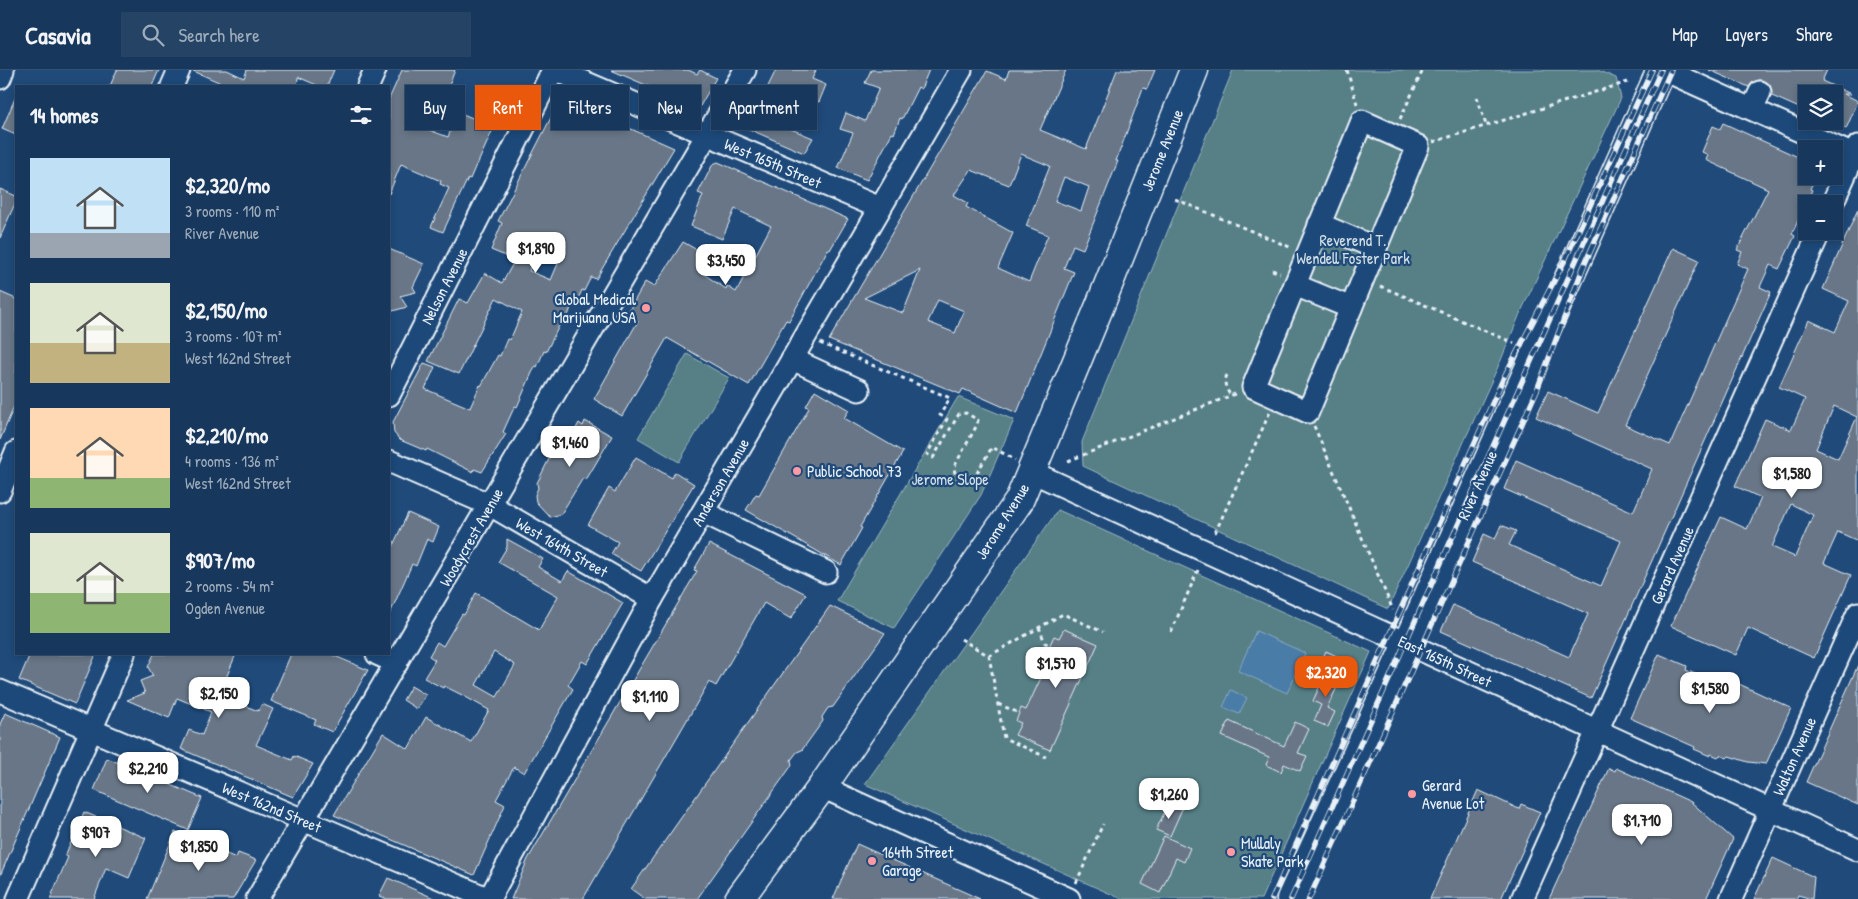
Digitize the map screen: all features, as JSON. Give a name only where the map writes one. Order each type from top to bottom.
[{"type":"main road","name":"Jerome Avenue","points":[[739,899],[822,787],[1019,501],[1194,70]]},
{"type":"main road","name":"River Avenue","points":[[1291,899],[1663,70]]},
{"type":"street","points":[[0,78],[3,70]]},
{"type":"street","points":[[172,85],[179,70]]},
{"type":"street","points":[[368,85],[375,70]]},
{"type":"street","name":"Nelson Avenue","points":[[390,393],[552,70]]},
{"type":"street","name":"West 165th Street","points":[[556,70],[880,208]]},
{"type":"street","name":"Woodycrest Avenue","points":[[257,899],[744,70]]},
{"type":"street","name":"Anderson Avenue","points":[[489,899],[652,599],[961,70]]},
{"type":"street","points":[[1663,70],[1756,101],[1857,153],[1836,195]]},
{"type":"street","points":[[1362,122],[1393,135],[1418,146],[1308,412],[1253,387],[1362,122]]},
{"type":"street","points":[[1320,224],[1376,248]]},
{"type":"street","name":"Gerard Avenue","points":[[1522,899],[1816,240]]},
{"type":"street","points":[[1295,285],[1351,308]]},
{"type":"street","points":[[792,359],[858,390]]},
{"type":"street","points":[[0,491],[15,454]]},
{"type":"street","name":"West 164th Street","points":[[390,461],[490,505],[652,599]]},
{"type":"street","name":"East 165th Street","points":[[1032,472],[1858,850]]},
{"type":"street","points":[[703,512],[826,572]]},
{"type":"street","name":"Walton Avenue","points":[[1731,899],[1858,613]]},
{"type":"street","points":[[18,899],[124,655]]},
{"type":"street","points":[[379,655],[397,663]]},
{"type":"street","name":"West 162nd Street","points":[[0,691],[489,899]]},
{"type":"street","points":[[822,787],[1073,891]]},
{"type":"path","points":[[1347,70],[1362,122]]},
{"type":"path","points":[[1393,135],[1423,70]]},
{"type":"path","points":[[1418,146],[1631,81]]},
{"type":"path","points":[[1476,97],[1486,125]]},
{"type":"path","points":[[1175,199],[1307,255]]},
{"type":"path","points":[[1363,279],[1514,343]]},
{"type":"path","points":[[819,343],[950,398],[940,415],[947,419],[927,454],[933,458],[958,414],[966,413],[978,420],[954,467],[955,474],[966,480],[974,478],[992,447]]},
{"type":"path","points":[[1228,375],[1225,383],[1231,396]]},
{"type":"path","points":[[1068,461],[1253,387]]},
{"type":"path","points":[[1214,533],[1276,398]]},
{"type":"path","points":[[1308,412],[1393,610]]},
{"type":"path","points":[[1171,632],[1198,570]]},
{"type":"path","points":[[988,656],[1063,614],[1103,632]]},
{"type":"path","points":[[1039,627],[1045,643],[1050,645]]},
{"type":"path","points":[[961,639],[988,656],[1004,738],[1046,757]]},
{"type":"path","points":[[998,704],[1019,714]]},
{"type":"path","points":[[1073,891],[1103,824]]},
{"type":"green space","name":"Reverend T. Wendell Foster Park","points":[[1233,70],[1597,70],[1616,78],[1621,98],[1519,316],[1501,360],[1388,609],[1083,466],[1082,442]]},
{"type":"green space","points":[[687,354],[729,378],[679,462],[638,438]]},
{"type":"green space","name":"Jerome Slope","points":[[958,397],[1014,420],[981,495],[894,628],[837,601]]},
{"type":"green space","points":[[1058,510],[1371,652],[1261,899],[1122,899],[865,784]]},
{"type":"water","points":[[1256,631],[1305,653],[1287,693],[1238,671]]},
{"type":"water","points":[[1231,690],[1247,698],[1239,714],[1223,707]]},
{"type":"building","points":[[117,70],[159,70],[152,85],[110,85]]},
{"type":"building","points":[[191,70],[227,70],[244,78],[247,70],[334,70],[327,85],[317,85],[298,77],[297,85],[226,85]]},
{"type":"building","points":[[402,70],[455,70],[449,85],[405,85],[405,130],[429,130],[448,137],[451,130],[465,130],[465,115],[475,119],[475,130],[493,130],[443,232],[431,227],[449,188],[440,184],[441,181],[401,164],[390,192],[390,97]]},
{"type":"building","points":[[611,70],[688,70],[697,74],[700,70],[716,78],[701,104],[701,85],[646,85]]},
{"type":"building","points":[[776,70],[816,70],[812,79],[826,85],[819,102],[817,101],[817,85],[769,85]]},
{"type":"building","points":[[871,70],[929,70],[921,89],[918,87],[902,119],[900,118],[894,134],[892,133],[867,180],[838,168],[853,133],[840,129],[846,113],[865,121],[879,88],[865,83]]},
{"type":"building","points":[[1009,70],[1066,70],[1040,130],[1086,149],[1117,70],[1155,70],[1147,89],[1143,88],[1116,161],[1118,161],[1083,249],[1073,245],[1064,268],[1074,272],[1017,413],[963,389],[960,394],[829,340],[987,71],[1006,79]],"holes":[[[1021,154],[1050,166],[1026,226],[1048,235],[1029,282],[998,268],[1013,233],[966,207],[968,203],[954,195],[971,170],[1009,185]],[[1064,177],[1089,187],[1081,211],[1055,201]],[[920,270],[903,313],[864,298]],[[938,300],[964,311],[955,333],[928,322]]]},
{"type":"building","points":[[1709,70],[1827,70],[1822,81],[1831,85],[1798,85],[1798,107],[1772,96],[1770,85],[1765,81],[1753,82],[1749,87]]},
{"type":"building","points":[[1843,90],[1851,94],[1844,94],[1858,101],[1846,129],[1843,128]]},
{"type":"building","points":[[15,98],[15,135],[2,129]]},
{"type":"building","points":[[551,118],[551,130],[629,130],[629,128],[674,148],[596,279],[591,277],[584,291],[582,290],[575,306],[572,305],[566,321],[562,320],[546,352],[544,351],[537,367],[535,366],[517,407],[515,406],[513,410],[503,432],[506,434],[482,472],[474,469],[473,472],[427,449],[426,451],[400,440],[394,433],[393,422],[424,363],[435,367],[425,389],[470,408],[480,385],[498,355],[500,356],[507,339],[510,340],[522,312],[496,298],[459,374],[428,361],[459,299],[468,303],[485,273],[502,283],[515,260],[491,250],[502,223],[498,221]],"holes":[[[543,235],[566,245],[551,280],[529,271]]]},
{"type":"building","points":[[1723,123],[1798,157],[1798,185],[1812,185],[1810,189],[1812,190],[1810,195],[1798,195],[1798,221],[1792,234],[1795,236],[1779,269],[1770,265],[1760,287],[1771,292],[1591,698],[1441,631],[1453,605],[1569,657],[1588,614],[1472,562],[1484,534],[1495,539],[1501,525],[1516,531],[1509,545],[1601,586],[1621,541],[1504,489],[1516,460],[1633,512],[1652,469],[1536,417],[1548,391],[1598,413],[1673,248],[1699,260],[1625,425],[1670,445],[1748,269],[1737,264],[1742,252],[1737,250],[1768,189],[1706,160],[1708,155],[1702,152],[1713,126],[1720,129]]},
{"type":"building","points":[[751,130],[793,130],[813,138],[804,153]]},
{"type":"building","points":[[718,162],[848,219],[830,250],[828,249],[789,321],[786,320],[749,385],[667,338],[622,416],[594,399],[638,321],[627,314],[645,282],[654,287],[683,242],[711,258],[702,273],[726,289],[727,286],[736,292],[771,226],[735,209],[722,239],[691,226],[703,195],[698,193],[713,164]]},
{"type":"building","points":[[0,189],[15,196],[15,203],[0,238]]},
{"type":"building","points":[[1858,209],[1858,541],[1838,532],[1824,563],[1851,575],[1814,658],[1748,628],[1736,655],[1671,626],[1721,517],[1747,529],[1761,498],[1735,486],[1765,419],[1791,430],[1805,399],[1779,387],[1809,320],[1835,332],[1849,301],[1823,289]],"holes":[[[1834,406],[1857,417],[1838,459],[1816,449]],[[1791,504],[1813,515],[1795,557],[1772,547]]]},
{"type":"building","points":[[390,249],[424,264],[413,287],[416,292],[400,296],[407,307],[390,312]]},
{"type":"building","points":[[0,292],[15,299],[15,404],[0,440]]},
{"type":"building","points":[[815,390],[849,410],[844,418],[903,452],[860,527],[862,528],[841,565],[746,510],[756,494],[759,495],[809,408],[806,406]]},
{"type":"building","points":[[585,421],[612,436],[586,480],[583,478],[561,514],[550,517],[536,502],[537,483],[553,451],[561,456],[579,423],[583,426]]},
{"type":"building","points":[[636,457],[672,478],[675,472],[694,484],[641,571],[611,554],[618,542],[588,525],[609,488],[615,492]]},
{"type":"building","points":[[408,513],[439,527],[433,542],[427,539],[416,566],[412,564],[390,614],[390,552]]},
{"type":"building","points":[[507,539],[543,559],[538,567],[562,581],[568,571],[623,603],[587,664],[582,661],[568,685],[573,689],[524,773],[514,767],[496,800],[505,805],[474,875],[334,815],[383,733],[408,749],[426,717],[471,742],[489,710],[444,686],[443,688],[424,678],[435,660],[429,656],[437,642],[443,646],[476,593],[539,630],[558,596],[498,562],[507,547]],"holes":[[[494,652],[515,665],[497,697],[476,685]]]},
{"type":"building","points":[[709,544],[806,594],[791,619],[764,603],[716,686],[709,682],[583,899],[511,899],[528,859],[697,571],[694,570]]},
{"type":"building","points":[[830,606],[885,633],[833,707],[828,708],[822,717],[823,721],[802,750],[797,752],[791,760],[792,765],[697,899],[645,899],[631,889]]},
{"type":"building","points":[[1064,629],[1098,644],[1050,750],[1015,735],[1021,723],[1016,721],[1021,708],[1026,710],[1053,652],[1048,649],[1054,636],[1059,638]]},
{"type":"building","points":[[1326,651],[1341,658],[1334,673],[1319,666]]},
{"type":"building","points":[[1659,654],[1687,666],[1686,670],[1734,691],[1737,683],[1791,708],[1766,764],[1748,762],[1729,756],[1727,758],[1720,755],[1718,757],[1711,754],[1710,756],[1694,749],[1695,747],[1630,718]]},
{"type":"building","points":[[30,655],[96,655],[75,704],[19,680]]},
{"type":"building","points":[[154,655],[236,655],[219,695],[258,711],[262,704],[273,709],[256,745],[292,760],[294,756],[313,764],[293,797],[181,749],[189,730],[202,735],[211,712],[177,698],[169,718],[127,700],[145,693],[140,681],[153,676],[148,667]]},
{"type":"building","points":[[291,655],[332,655],[368,670],[332,732],[314,724],[316,720],[271,701]]},
{"type":"building","points":[[1858,665],[1858,805],[1806,782]]},
{"type":"building","points":[[1327,670],[1342,677],[1327,708],[1335,712],[1328,727],[1314,721],[1321,705],[1313,701]]},
{"type":"building","points":[[411,686],[426,695],[417,709],[403,700]]},
{"type":"building","points":[[5,713],[60,737],[0,876],[0,724]]},
{"type":"building","points":[[1229,721],[1284,746],[1295,722],[1309,729],[1298,753],[1307,756],[1300,771],[1284,764],[1281,772],[1266,765],[1269,757],[1222,736]]},
{"type":"building","points":[[107,758],[202,798],[188,830],[94,790]]},
{"type":"building","points":[[1609,768],[1615,771],[1616,768],[1691,802],[1733,839],[1706,899],[1549,899]]},
{"type":"building","points":[[1478,790],[1519,809],[1521,804],[1540,812],[1501,899],[1430,899]]},
{"type":"building","points":[[1169,803],[1182,809],[1170,836],[1156,830]]},
{"type":"building","points":[[84,812],[146,838],[129,878],[106,868],[94,899],[50,899],[68,857],[65,856]]},
{"type":"building","points":[[175,832],[236,858],[238,853],[256,860],[233,899],[147,899]]},
{"type":"building","points":[[1164,836],[1190,848],[1184,862],[1176,858],[1160,893],[1142,884]]},
{"type":"building","name":"164th Street Garage","points":[[857,844],[980,899],[833,899]]},
{"type":"building","points":[[1773,858],[1814,877],[1812,899],[1798,895],[1796,899],[1754,899]]},
{"type":"building","points":[[388,878],[436,899],[387,899],[379,896]]},
{"type":"railway","points":[[1272,899],[1503,379],[1565,260],[1652,70]]},
{"type":"railway","points":[[1291,899],[1661,70]]},
{"type":"railway","points":[[1309,899],[1537,390],[1583,268],[1671,70]]},
{"type":"place","name":"Global Medical Marijuana USA","points":[[646,308]]},
{"type":"place","name":"Public School 73","points":[[797,471]]},
{"type":"place","name":"Gerard Avenue Lot","points":[[1412,794]]},
{"type":"place","name":"Mullaly Skate Park","points":[[1231,852]]},
{"type":"place","name":"164th Street Garage","points":[[872,861]]}]
